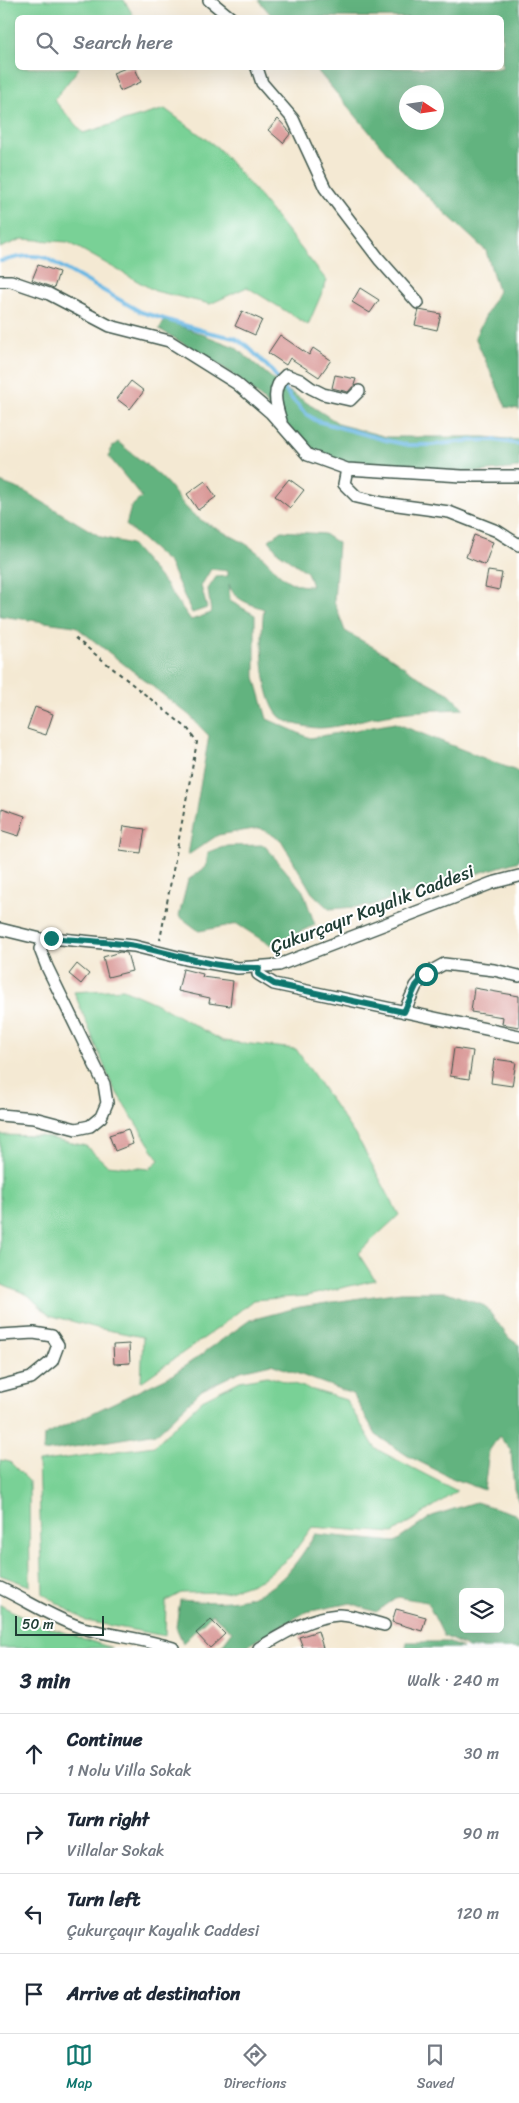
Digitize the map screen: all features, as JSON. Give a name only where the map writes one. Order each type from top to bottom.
[{"type":"street","points":[[210,0],[228,15]]},
{"type":"street","points":[[258,70],[262,83],[293,119],[325,188],[379,259],[418,303]]},
{"type":"street","points":[[0,281],[10,281],[48,294],[110,326],[169,341],[236,383],[271,413],[308,455],[347,469],[462,476],[519,476]]},
{"type":"street","points":[[282,426],[275,390],[280,380],[286,375],[334,397],[350,400],[359,391]]},
{"type":"street","points":[[347,469],[344,484],[356,497],[449,512],[496,531],[519,545]]},
{"type":"street","name":"Çukurçayır Kayalık Caddesi","points":[[0,929],[45,940],[51,938],[134,946],[238,968],[259,968],[279,965],[492,883],[519,876]]},
{"type":"street","points":[[0,1115],[34,1118],[76,1128],[90,1126],[101,1117],[107,1103],[104,1084],[40,949],[45,940]]},
{"type":"street","points":[[404,1012],[416,986],[426,974],[444,964],[494,970],[519,976]]},
{"type":"street","points":[[259,968],[258,974],[274,984],[519,1036]]},
{"type":"street","points":[[0,1335],[34,1333],[52,1336],[58,1345],[52,1362],[31,1378],[0,1386]]},
{"type":"street","points":[[0,1588],[39,1609],[83,1628],[146,1640],[173,1648]]},
{"type":"street","points":[[259,1648],[294,1628],[320,1618],[340,1614],[384,1626]]},
{"type":"path","points":[[75,638],[188,729],[197,742],[158,952]]},
{"type":"green space","points":[[0,0],[124,0],[133,15],[15,15],[15,70],[77,70],[54,100],[83,133],[165,109],[218,148],[257,193],[327,281],[308,325],[247,287],[210,304],[155,291],[68,242],[22,239],[0,248]]},
{"type":"green space","points":[[258,0],[519,0],[519,409],[506,407],[475,337],[498,291],[486,251],[412,182],[317,70],[504,70],[504,15],[271,15]]},
{"type":"green space","points":[[165,320],[235,347],[281,386],[341,425],[387,437],[485,437],[519,440],[519,468],[478,472],[344,463],[321,455],[305,444],[261,398],[224,368],[159,329]]},
{"type":"green space","points":[[118,442],[162,478],[185,507],[194,515],[250,546],[287,580],[312,586],[307,572],[278,552],[269,540],[282,531],[324,534],[338,543],[334,601],[345,631],[387,655],[420,678],[450,694],[464,709],[390,714],[327,728],[294,724],[280,717],[269,696],[263,666],[262,634],[264,609],[238,598],[229,584],[230,601],[255,615],[255,677],[267,719],[310,738],[395,723],[519,772],[519,861],[369,906],[329,909],[312,893],[281,840],[260,828],[218,835],[188,855],[209,736],[189,715],[75,626],[0,616],[0,482],[24,491],[101,537],[131,544],[165,584],[191,620],[211,613],[208,589],[216,577],[228,576],[228,571],[211,569],[201,586],[207,608],[192,613],[169,563],[126,525],[131,507],[142,497],[109,457],[111,448]]},
{"type":"green space","points":[[264,845],[303,891],[315,925],[270,945],[237,924],[199,931],[179,916],[188,880],[206,867],[208,852],[227,846]]},
{"type":"green space","points":[[123,989],[155,1003],[223,1041],[296,1049],[361,1144],[399,1215],[358,1253],[375,1280],[307,1296],[253,1300],[217,1329],[141,1382],[143,1337],[97,1328],[49,1315],[28,1295],[0,1283],[0,1135],[41,1136],[86,1146],[107,1165],[149,1169],[159,1160],[112,1085],[74,992]]},
{"type":"green space","points":[[401,1292],[447,1292],[485,1306],[509,1338],[519,1345],[519,1503],[514,1489],[511,1451],[499,1436],[489,1451],[484,1490],[452,1478],[408,1456],[376,1435],[353,1394],[271,1364],[241,1371],[202,1390],[157,1433],[43,1452],[44,1436],[172,1375],[250,1320],[300,1307]]},
{"type":"green space","points":[[267,1376],[346,1400],[376,1449],[457,1491],[393,1533],[312,1527],[291,1556],[261,1580],[226,1592],[181,1593],[166,1601],[165,1636],[86,1621],[43,1594],[38,1462],[154,1446],[202,1400],[240,1381]]},
{"type":"green space","points":[[0,1460],[10,1462],[29,1481],[30,1586],[0,1575]]},
{"type":"green space","points":[[476,1502],[515,1514],[519,1518],[519,1648],[469,1648],[444,1636],[427,1602],[398,1597],[376,1612],[351,1603],[306,1612],[243,1648],[220,1648],[232,1632],[212,1614],[183,1643],[176,1627],[180,1600],[226,1601],[244,1599],[260,1593],[274,1585],[288,1572],[315,1534],[395,1542],[432,1516]]},
{"type":"green space","points":[[0,1605],[38,1624],[112,1648],[0,1648]]},
{"type":"green space","points":[[407,1642],[447,1642],[463,1648],[406,1648]]},
{"type":"building","points":[[121,70],[136,70],[141,82],[120,91],[113,73]]},
{"type":"building","points":[[278,119],[291,133],[283,143],[268,130]]},
{"type":"building","points":[[38,265],[59,272],[54,288],[32,280]]},
{"type":"building","points":[[360,288],[379,300],[370,313],[352,302]]},
{"type":"building","points":[[419,310],[441,314],[437,330],[415,325]]},
{"type":"building","points":[[242,311],[262,320],[255,335],[235,326]]},
{"type":"building","points":[[280,335],[309,355],[313,348],[331,360],[319,377],[290,358],[286,365],[268,353]]},
{"type":"building","points":[[335,375],[356,379],[354,385],[348,392],[332,388]]},
{"type":"building","points":[[131,381],[144,391],[130,409],[117,399]]},
{"type":"building","points":[[289,479],[304,490],[290,508],[275,496]]},
{"type":"building","points":[[205,481],[216,497],[198,510],[187,494]]},
{"type":"building","points":[[474,535],[493,542],[485,565],[466,557]]},
{"type":"building","points":[[488,571],[502,573],[499,590],[485,587]]},
{"type":"building","points":[[35,707],[53,714],[46,735],[27,729]]},
{"type":"building","points":[[2,808],[25,816],[19,836],[0,830]]},
{"type":"building","points":[[124,826],[145,829],[141,853],[120,850]]},
{"type":"building","points":[[120,952],[127,953],[132,971],[108,977],[103,957]]},
{"type":"building","points":[[77,964],[89,974],[81,984],[69,974]]},
{"type":"building","points":[[183,969],[203,974],[202,977],[233,981],[230,1006],[209,1003],[210,998],[178,991]]},
{"type":"building","points":[[474,988],[519,996],[519,1027],[502,1024],[503,1017],[471,1012]]},
{"type":"building","points":[[454,1048],[473,1051],[469,1079],[450,1076]]},
{"type":"building","points":[[494,1059],[516,1062],[512,1086],[491,1083]]},
{"type":"building","points":[[128,1129],[133,1144],[115,1151],[109,1135]]},
{"type":"building","points":[[129,1344],[130,1363],[114,1364],[113,1345]]},
{"type":"building","points":[[396,1609],[426,1617],[422,1631],[392,1622]]},
{"type":"building","points":[[211,1620],[225,1634],[210,1648],[196,1633]]},
{"type":"building","points":[[318,1631],[323,1648],[303,1648],[299,1637]]},
{"type":"waterway","points":[[1,261],[29,256],[46,258],[141,312],[207,332],[235,338],[247,346],[272,371],[291,398],[306,414],[317,421],[408,445],[493,440],[519,444]]},
{"type":"route","points":[[51,938],[134,946],[186,959],[238,968],[259,968],[258,974],[274,984],[404,1012],[416,986],[426,974]]}]
